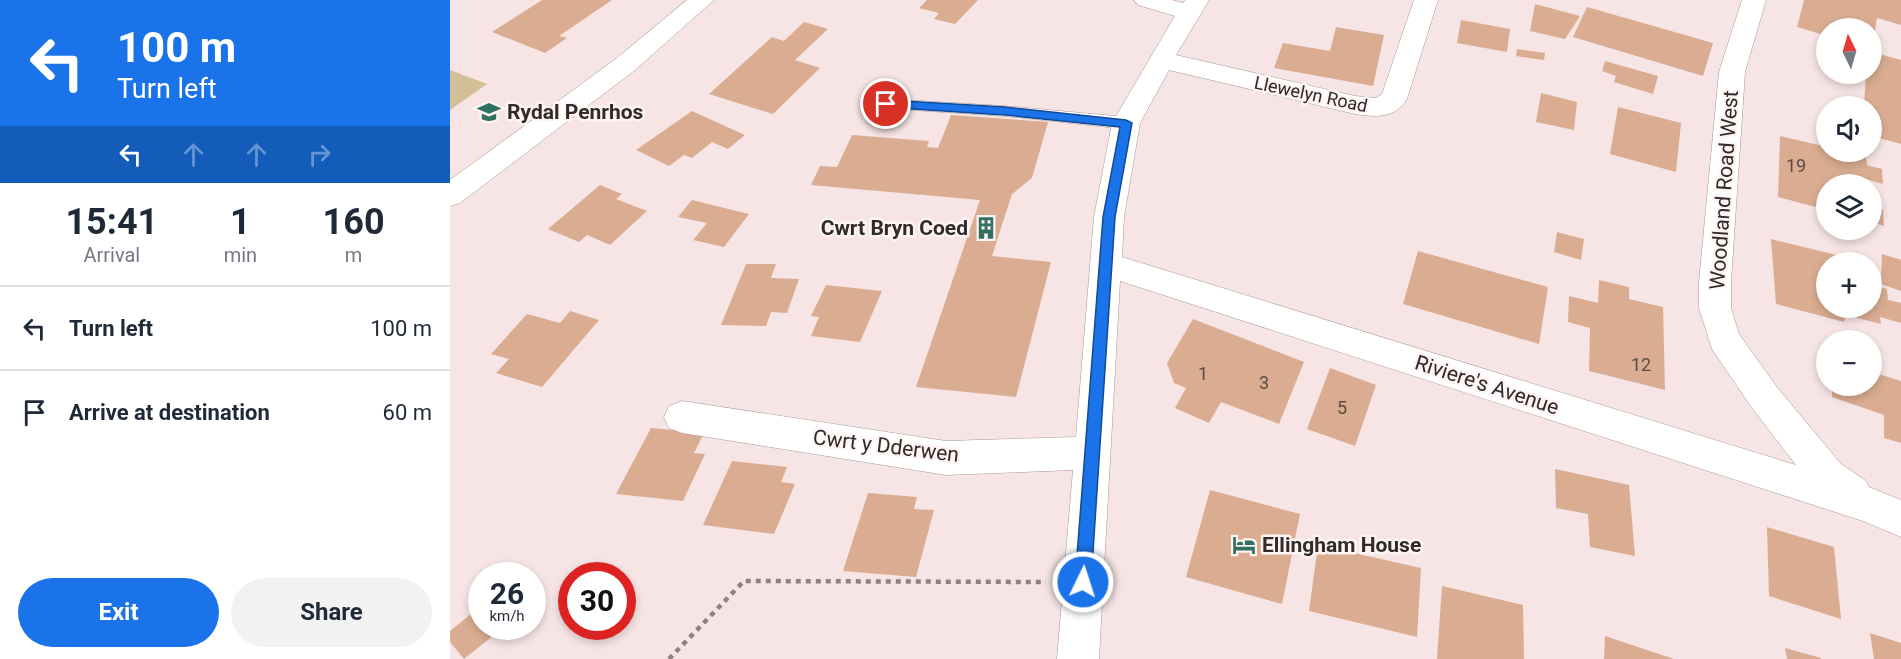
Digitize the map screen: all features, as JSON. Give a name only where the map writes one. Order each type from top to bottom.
[{"type":"street","points":[[450,195],[626,64],[702,0]]},
{"type":"street","points":[[1078,659],[1109,217],[1126,123],[1193,6],[1146,0]]},
{"type":"street","name":"Llewelyn Road","points":[[1161,60],[1355,105],[1380,108],[1394,99],[1426,0]]},
{"type":"street","name":"Woodland Road West","points":[[1754,0],[1732,72],[1715,282],[1715,308],[1724,339],[1764,397],[1828,476],[1885,512]]},
{"type":"street","name":"Riviere's Avenue","points":[[1105,264],[1885,512]]},
{"type":"street","name":"Cwrt y Dderwen","points":[[682,417],[946,458],[1092,453]]},
{"type":"lane","points":[[886,104],[1005,111],[1126,123]]},
{"type":"path","points":[[669,659],[744,581],[1083,582]]},
{"type":"shaded area","points":[[450,70],[487,84],[450,110]]},
{"type":"building","points":[[542,0],[612,0],[559,36],[567,38],[545,53],[492,32]]},
{"type":"building","points":[[927,0],[978,0],[955,24],[934,19],[939,13],[919,8]]},
{"type":"building","points":[[1804,0],[1901,0],[1901,25],[1882,18],[1816,18],[1816,33],[1797,27]]},
{"type":"building","points":[[1535,4],[1580,16],[1565,39],[1530,31]]},
{"type":"building","points":[[1587,7],[1713,43],[1703,76],[1573,37]]},
{"type":"building","points":[[1461,20],[1510,29],[1507,52],[1457,43]]},
{"type":"building","points":[[804,22],[828,29],[795,60],[820,68],[773,114],[709,94],[772,37],[784,41]]},
{"type":"building","points":[[1336,27],[1384,35],[1373,86],[1274,68],[1283,43],[1330,51]]},
{"type":"building","points":[[1517,49],[1545,53],[1544,60],[1516,56]]},
{"type":"building","points":[[1882,55],[1901,60],[1901,144],[1882,139],[1882,96],[1865,96],[1865,84],[1882,84]]},
{"type":"building","points":[[1605,61],[1658,76],[1653,94],[1614,82],[1616,76],[1602,71]]},
{"type":"building","points":[[1541,93],[1577,102],[1574,130],[1536,122]]},
{"type":"building","points":[[1618,107],[1681,123],[1676,172],[1610,154]]},
{"type":"building","points":[[692,111],[745,135],[728,149],[712,142],[692,158],[684,155],[669,166],[636,150]]},
{"type":"building","name":"Cwrt Bryn Coed","points":[[951,115],[1048,122],[1032,178],[1012,194],[992,256],[1051,262],[1016,397],[916,387],[980,200],[811,185],[820,166],[837,167],[852,135],[929,141],[927,147],[938,148]]},
{"type":"building","points":[[1780,136],[1816,144],[1816,162],[1867,162],[1867,165],[1882,169],[1883,184],[1882,174],[1816,174],[1816,207],[1778,197]]},
{"type":"building","points":[[600,185],[622,194],[616,199],[647,211],[610,245],[587,235],[579,242],[548,229]]},
{"type":"building","points":[[692,200],[749,214],[724,247],[693,240],[707,223],[678,217]]},
{"type":"building","points":[[1882,209],[1883,209],[1884,226],[1882,225]]},
{"type":"building","points":[[1557,232],[1584,239],[1581,260],[1554,252]]},
{"type":"building","points":[[1771,239],[1824,252],[1816,252],[1816,315],[1776,304]]},
{"type":"building","points":[[1418,251],[1548,287],[1539,344],[1403,304]]},
{"type":"building","points":[[1882,254],[1901,260],[1901,291],[1882,284]]},
{"type":"building","points":[[746,264],[776,264],[771,278],[799,279],[787,313],[771,312],[766,326],[721,325]]},
{"type":"building","points":[[1599,280],[1629,287],[1629,299],[1663,307],[1665,390],[1589,371],[1590,328],[1568,322],[1569,296],[1598,303]]},
{"type":"building","points":[[826,285],[882,291],[860,342],[811,336],[819,317],[811,316]]},
{"type":"building","points":[[1882,288],[1887,289],[1888,300],[1901,303],[1901,323],[1882,318]]},
{"type":"building","points":[[570,311],[599,320],[542,387],[496,373],[509,359],[491,354],[527,314],[560,323]]},
{"type":"building","points":[[1829,318],[1845,318],[1844,322]]},
{"type":"building","points":[[1858,318],[1880,318],[1881,324]]},
{"type":"building","points":[[1193,319],[1304,362],[1279,424],[1221,402],[1209,423],[1175,408],[1186,388],[1174,383],[1167,363]]},
{"type":"building","points":[[1330,368],[1376,385],[1355,446],[1307,429]]},
{"type":"building","points":[[1882,375],[1901,381],[1901,443],[1884,438],[1884,415],[1832,397],[1882,396]]},
{"type":"building","points":[[651,428],[704,433],[694,453],[705,454],[683,501],[616,494]]},
{"type":"building","points":[[732,461],[787,467],[781,482],[795,484],[774,534],[703,525]]},
{"type":"building","points":[[1555,469],[1629,485],[1635,556],[1590,547],[1588,514],[1556,508]]},
{"type":"building","name":"Ellingham House","points":[[1210,490],[1300,514],[1282,604],[1186,577]]},
{"type":"building","points":[[868,493],[917,497],[914,509],[934,510],[916,577],[843,571]]},
{"type":"building","points":[[1767,527],[1834,547],[1841,619],[1769,596]]},
{"type":"building","points":[[1318,545],[1421,568],[1417,637],[1309,611]]},
{"type":"building","points":[[1442,586],[1523,605],[1524,659],[1437,659]]},
{"type":"building","points":[[468,616],[468,640],[488,640],[464,659],[450,642],[450,631]]},
{"type":"building","points":[[1870,633],[1901,643],[1901,659],[1874,659]]},
{"type":"building","points":[[1605,636],[1674,659],[1604,659]]},
{"type":"building","points":[[1785,648],[1821,658],[1821,659],[1787,659]]},
{"type":"place","name":"Rydal Penrhos","points":[[489,112]]},
{"type":"place","name":"Cwrt Bryn Coed","points":[[986,228]]},
{"type":"place","name":"Ellingham House","points":[[1244,545]]},
{"type":"route","points":[[886,104],[1005,111],[1126,123],[1109,217],[1083,582]]}]
